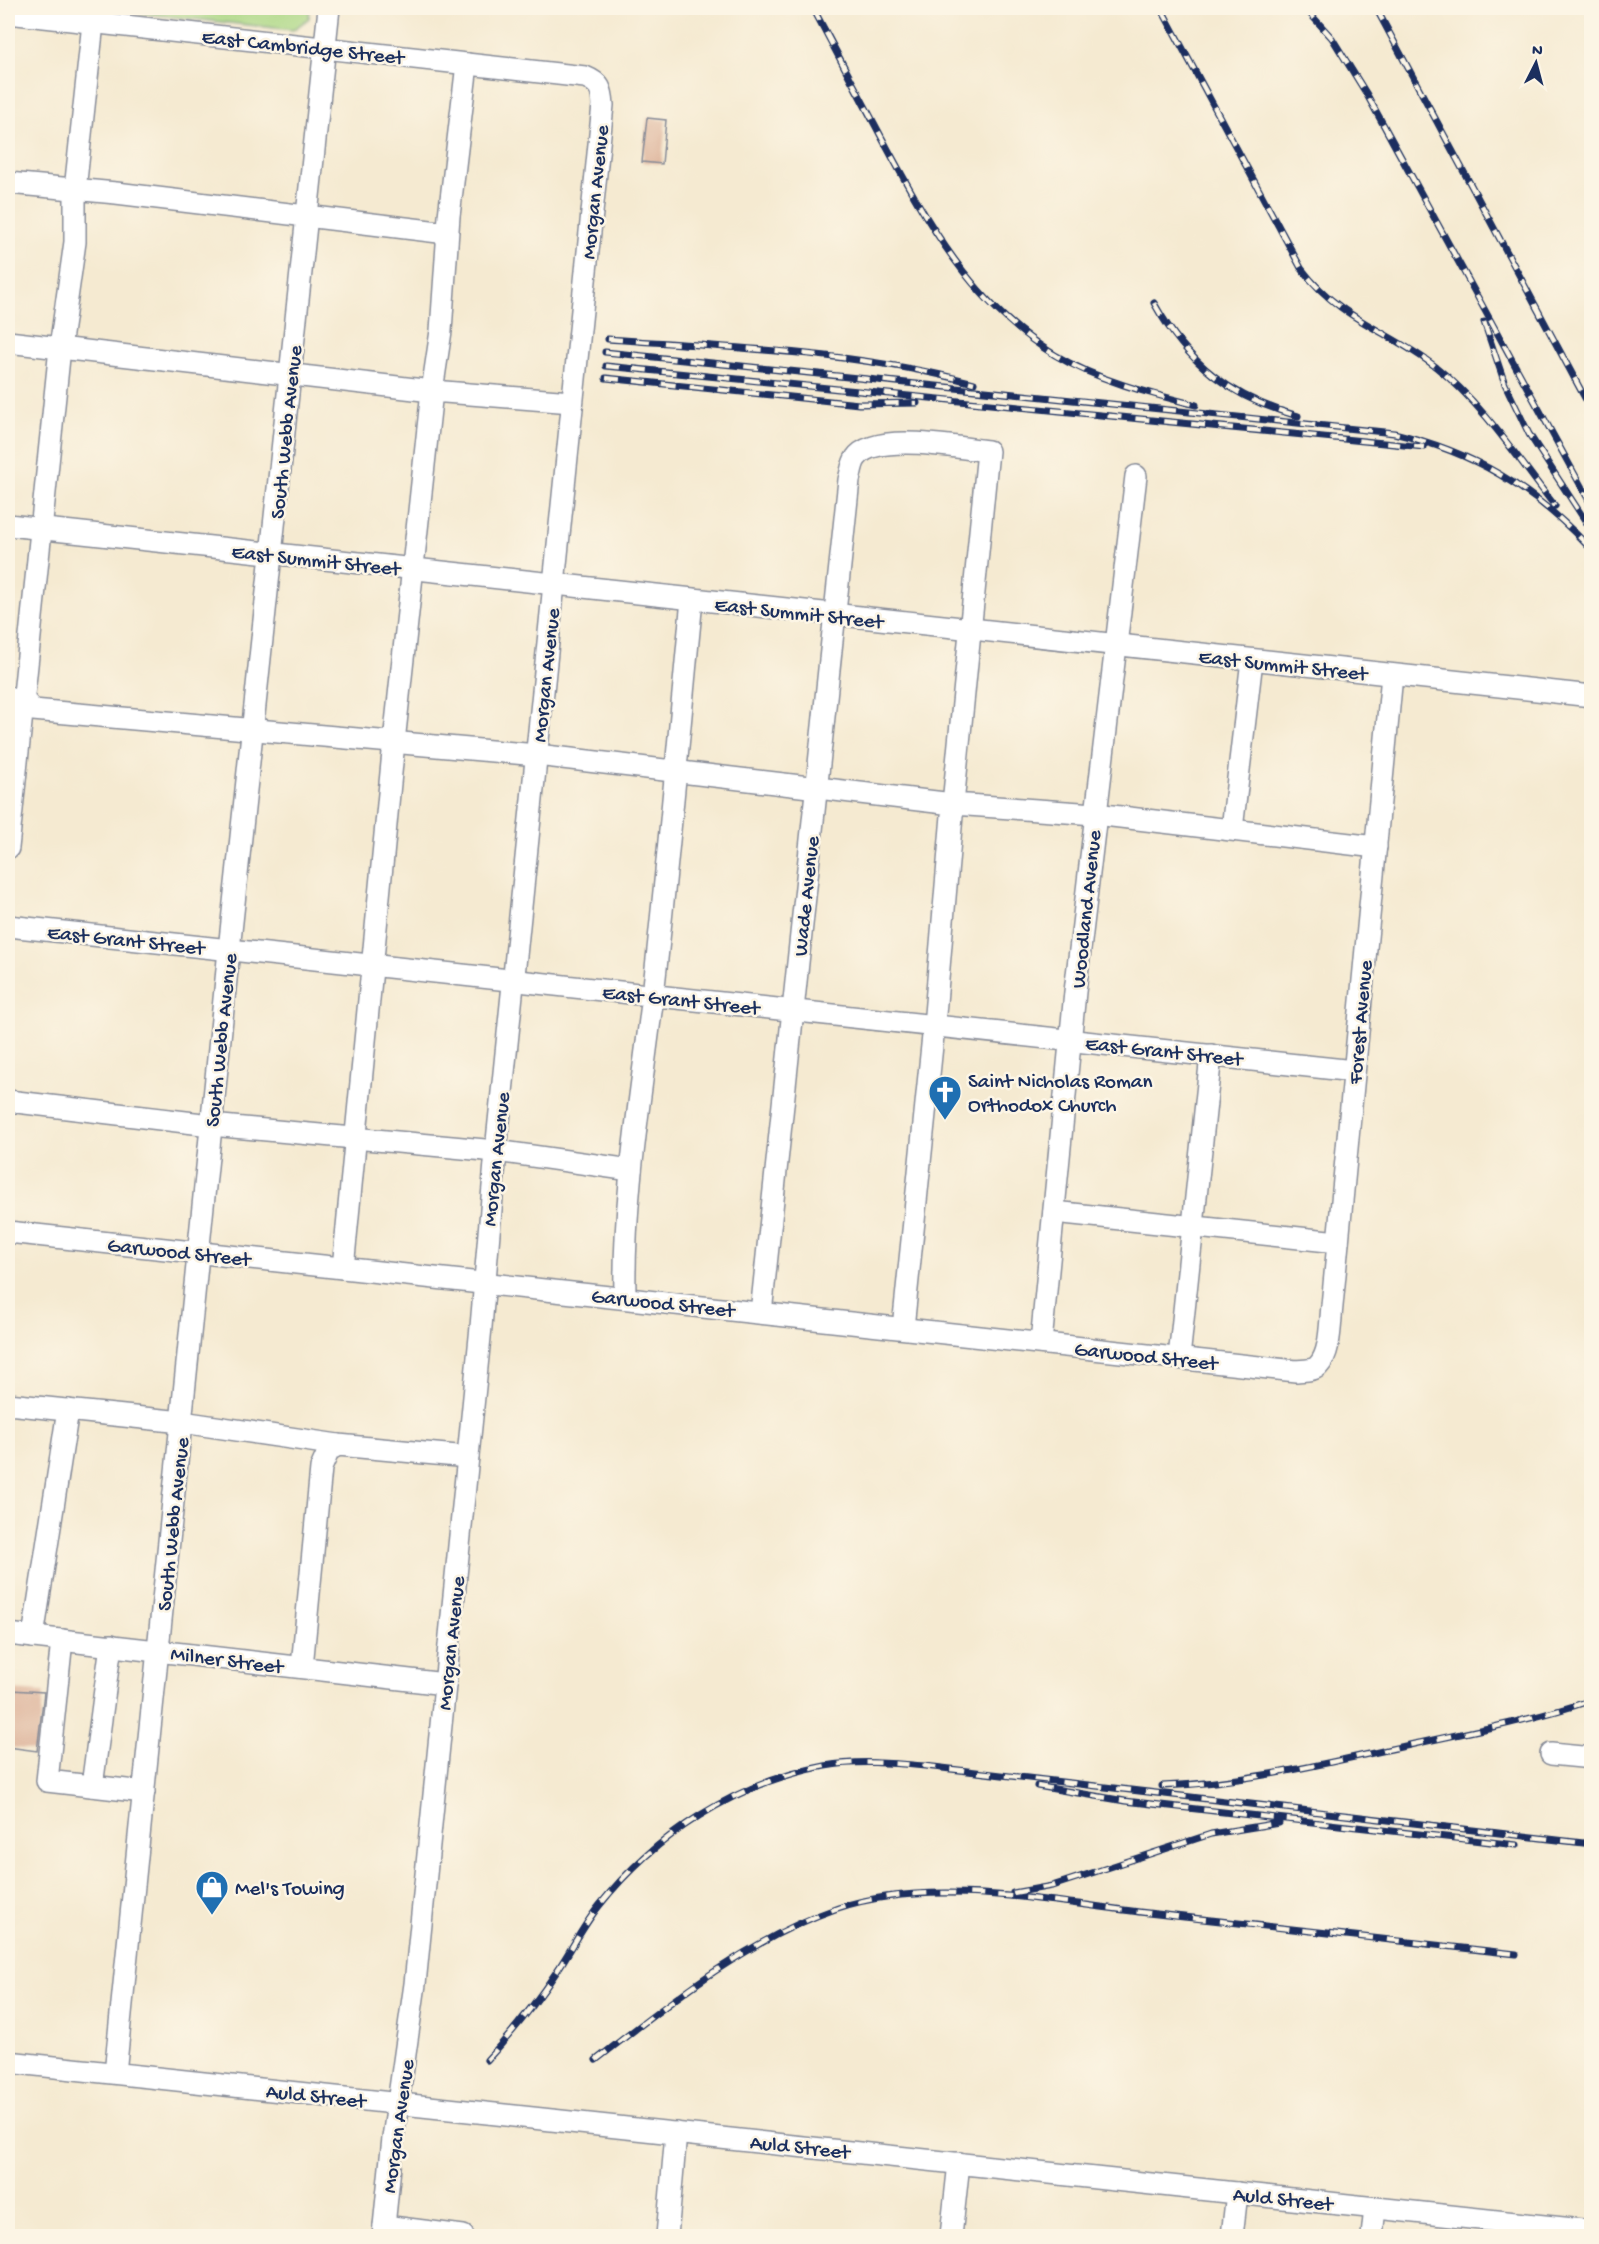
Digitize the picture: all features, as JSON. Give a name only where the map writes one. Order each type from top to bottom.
[{"type":"street","name":"South Webb Avenue","points":[[115,2073],[229,950],[329,8]]},
{"type":"street","name":"East Cambridge Street","points":[[8,14],[585,76],[597,82]]},
{"type":"street","points":[[8,848],[15,698],[42,529],[60,348],[75,242],[75,190],[93,23]]},
{"type":"street","points":[[343,1268],[394,742],[432,391],[441,331],[447,233],[467,64]]},
{"type":"street","name":"Morgan Avenue","points":[[384,2231],[415,1984],[446,1684],[496,1151],[603,105],[602,90],[597,82]]},
{"type":"street","points":[[8,183],[447,233]]},
{"type":"street","points":[[8,342],[432,391],[572,402]]},
{"type":"street","name":"Wade Avenue","points":[[760,1313],[849,480],[856,457],[874,446],[914,443],[988,451],[970,630]]},
{"type":"street","name":"Woodland Avenue","points":[[1041,1343],[1095,814],[1136,476]]},
{"type":"street","name":"East Summit Street","points":[[8,525],[1592,696]]},
{"type":"street","points":[[625,1298],[625,1240],[631,1170],[653,996],[692,600]]},
{"type":"street","points":[[903,1328],[934,1026],[952,804],[970,630]]},
{"type":"street","points":[[1232,828],[1252,660]]},
{"type":"street","name":"Forest Avenue","points":[[1317,1367],[1326,1351],[1338,1242],[1392,675]]},
{"type":"street","points":[[15,698],[33,710],[537,755],[816,786],[952,804],[1095,814],[1232,828],[1376,847]]},
{"type":"street","name":"East Grant Street","points":[[8,926],[1354,1071]]},
{"type":"street","points":[[1179,1358],[1211,1055]]},
{"type":"street","points":[[8,1101],[211,1125],[496,1151],[631,1170]]},
{"type":"street","points":[[1054,1212],[1338,1242]]},
{"type":"street","name":"Garwood Street","points":[[8,1232],[1296,1371],[1317,1367]]},
{"type":"street","points":[[8,1404],[182,1422],[338,1445],[468,1457]]},
{"type":"street","points":[[33,1637],[68,1410]]},
{"type":"street","points":[[302,1667],[321,1468],[329,1450],[338,1445]]},
{"type":"street","name":"Milner Street","points":[[8,1634],[446,1684]]},
{"type":"street","points":[[62,1640],[47,1781],[144,1792]]},
{"type":"street","points":[[92,1786],[111,1646]]},
{"type":"street","points":[[1551,1754],[1592,1758]]},
{"type":"street","name":"Auld Street","points":[[8,2062],[1375,2208],[1496,2228],[1592,2231]]},
{"type":"street","points":[[667,2236],[676,2133]]},
{"type":"street","points":[[951,2236],[959,2163]]},
{"type":"street","points":[[1232,2236],[1237,2193]]},
{"type":"street","points":[[1372,2236],[1375,2208]]},
{"type":"street","points":[[384,2231],[463,2236]]},
{"type":"green space","points":[[92,8],[310,8],[309,18],[293,30]]},
{"type":"building","points":[[647,118],[666,120],[662,164],[642,162]]},
{"type":"building","points":[[11,1690],[44,1692],[37,1751],[8,1747]]},
{"type":"railway","points":[[813,8],[900,171],[935,231],[954,260],[999,312],[1026,335],[1071,364],[1123,385],[1196,405]]},
{"type":"railway","points":[[1161,8],[1301,268],[1332,300],[1365,323],[1418,354],[1453,382],[1500,433],[1555,506]]},
{"type":"railway","points":[[1305,8],[1332,38],[1366,93],[1592,506]]},
{"type":"railway","points":[[1376,8],[1592,411]]},
{"type":"railway","points":[[1154,303],[1181,344],[1214,376],[1252,399],[1298,416]]},
{"type":"railway","points":[[1484,322],[1505,384],[1529,434],[1592,531]]},
{"type":"railway","points":[[608,339],[838,357],[929,372],[974,383]]},
{"type":"railway","points":[[605,352],[1394,433],[1450,450],[1500,474],[1545,506],[1587,545]]},
{"type":"railway","points":[[606,366],[1424,447]]},
{"type":"railway","points":[[606,378],[859,404],[917,403]]},
{"type":"railway","points":[[1162,1786],[1226,1781],[1320,1764],[1503,1725],[1592,1700]]},
{"type":"railway","points":[[487,2060],[541,1994],[599,1906],[645,1857],[671,1835],[729,1799],[760,1785],[825,1766],[862,1763],[925,1766],[1592,1844]]},
{"type":"railway","points":[[1037,1786],[1125,1801],[1517,1845]]},
{"type":"railway","points":[[1013,1893],[1052,1886],[1211,1834],[1279,1823]]},
{"type":"railway","points":[[596,2060],[711,1974],[741,1954],[773,1937],[838,1908],[874,1899],[912,1894],[951,1893],[1032,1898],[1516,1954]]},
{"type":"place","name":"Saint Nicholas Roman Orthodox Church","points":[[945,1121]]},
{"type":"place","name":"Mel's Towing","points":[[212,1916]]}]
